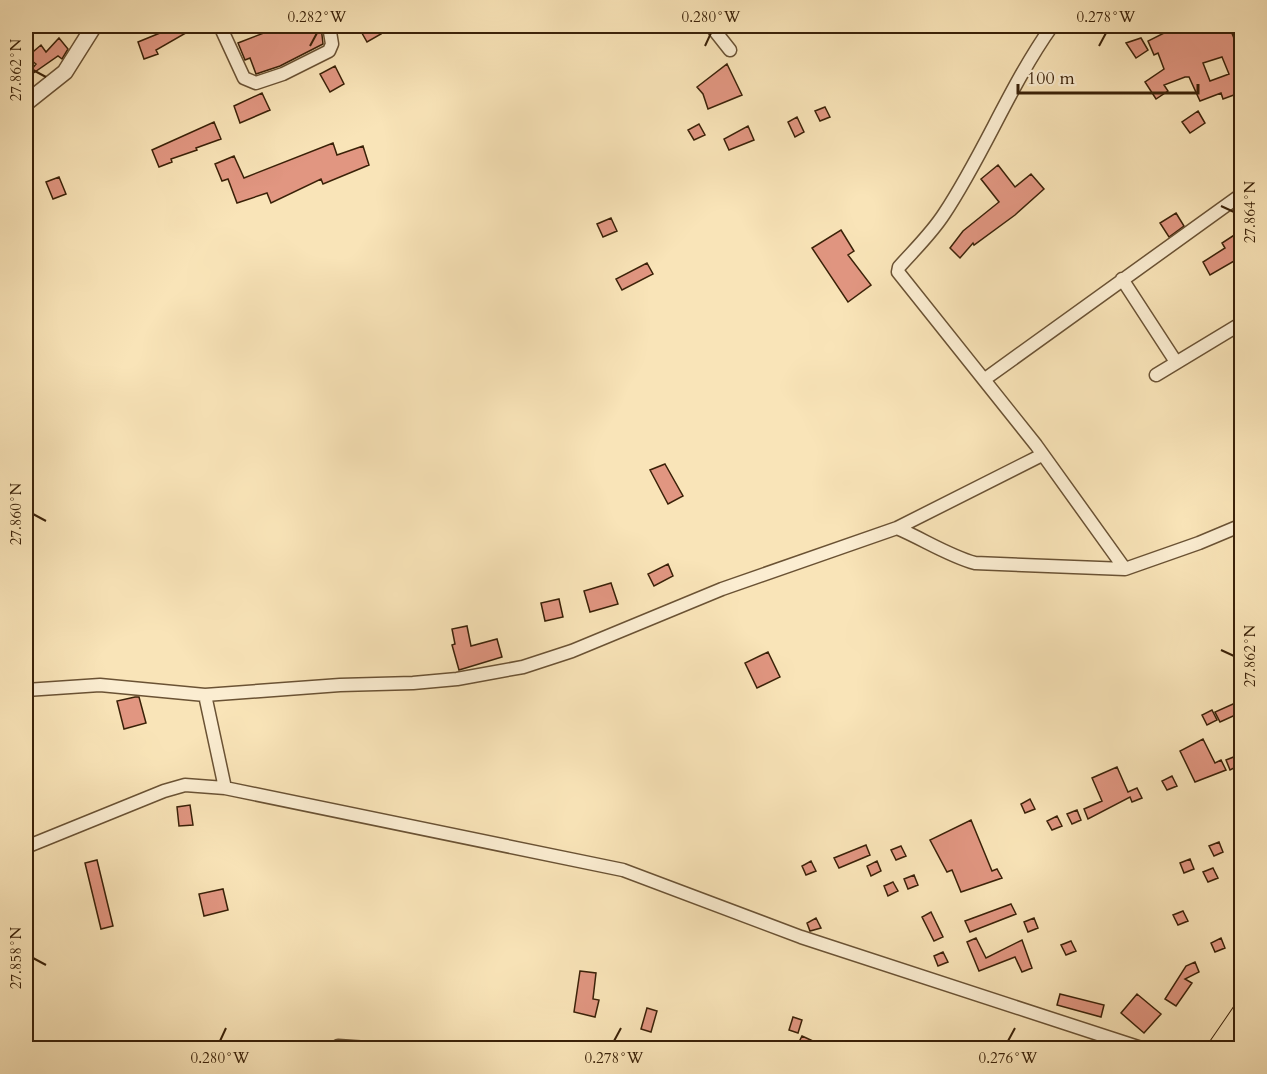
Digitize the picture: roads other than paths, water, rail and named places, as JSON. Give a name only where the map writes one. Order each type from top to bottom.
[{"type":"main road","points":[[1218,1048],[1242,1013]]},
{"type":"main road","points":[[1238,1048],[1242,1043]]},
{"type":"street","points":[[26,103],[65,72],[94,26]]},
{"type":"street","points":[[219,26],[244,78],[256,83],[283,74],[329,51],[332,44],[329,26]]},
{"type":"street","points":[[711,26],[730,50]]},
{"type":"street","points":[[1052,26],[1031,56],[945,212],[922,244],[898,270],[986,379],[1125,569]]},
{"type":"street","points":[[986,379],[1242,194]]},
{"type":"street","points":[[1122,279],[1176,362]]},
{"type":"street","points":[[1156,375],[1242,323]]},
{"type":"street","points":[[26,690],[100,685],[205,694],[340,685],[413,683],[457,679],[523,667],[572,651],[722,589],[897,528],[1042,455]]},
{"type":"street","points":[[897,528],[938,546],[957,558],[975,563],[1125,569],[1242,525]]},
{"type":"street","points":[[205,694],[225,788]]},
{"type":"street","points":[[26,847],[164,790],[185,785],[225,788],[623,870],[801,937],[1141,1048]]},
{"type":"street","points":[[338,1046],[368,1048]]}]
